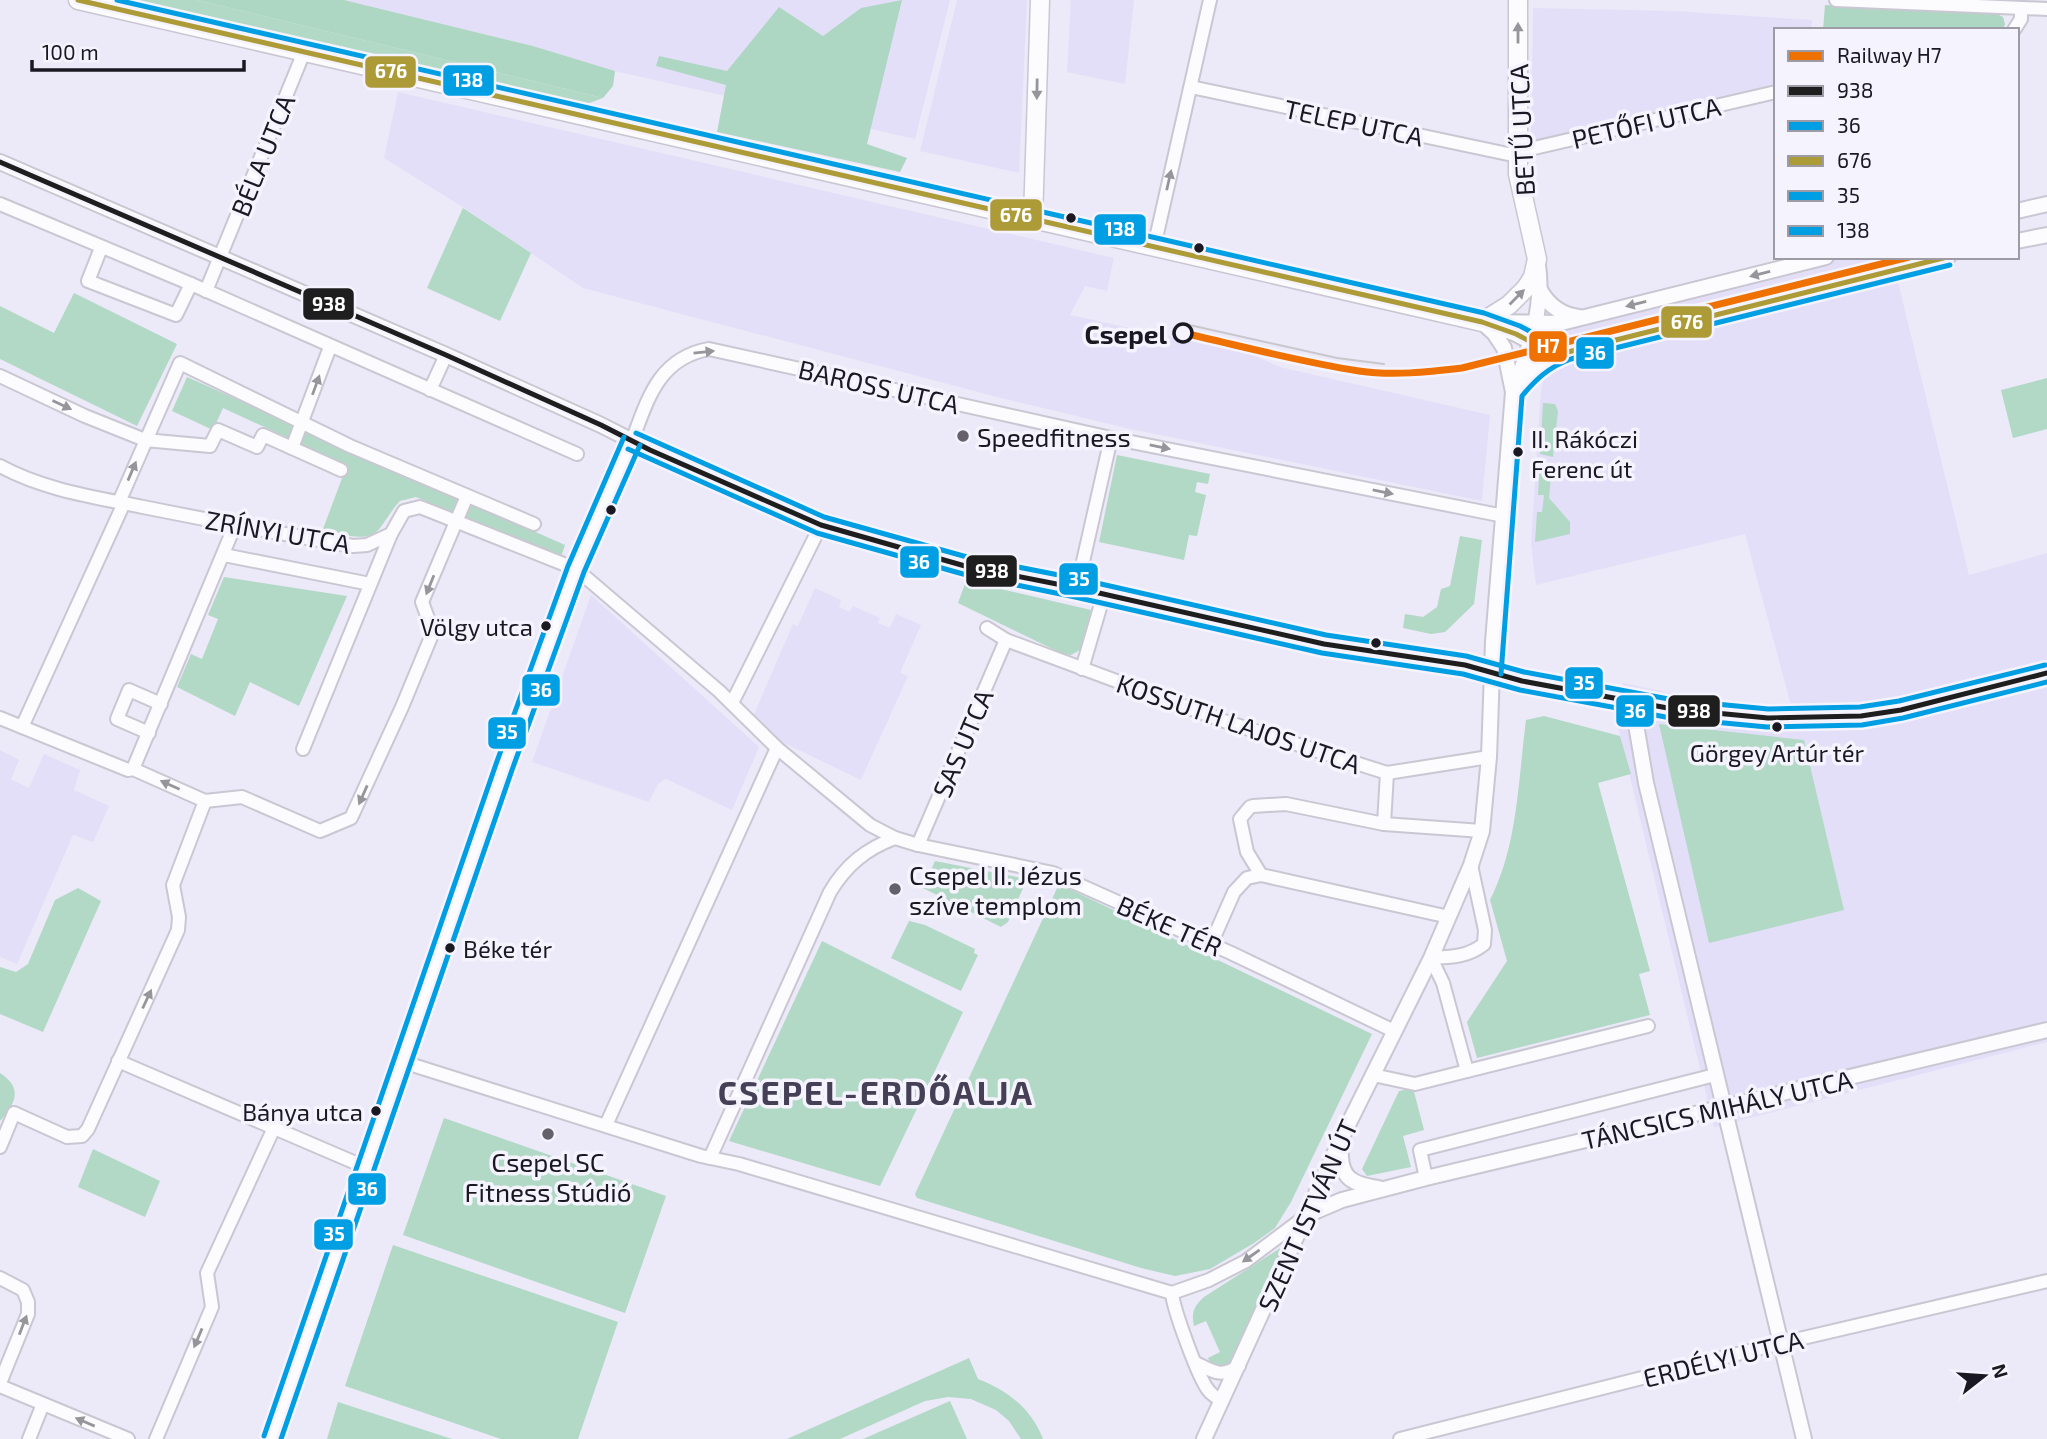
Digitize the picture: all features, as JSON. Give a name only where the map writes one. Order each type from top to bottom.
[{"type":"main road","points":[[78,0],[1482,322],[1509,305],[1526,288],[1533,276],[1537,259]]},
{"type":"main road","points":[[1033,219],[1040,0]]},
{"type":"main road","name":"BETŰ UTCA","points":[[1518,0],[1517,153],[1524,207],[1537,259]]},
{"type":"street","points":[[1154,247],[1210,0]]},
{"type":"street","points":[[1836,0],[2047,9]]},
{"type":"street","points":[[2015,28],[2021,19],[2021,8]]},
{"type":"street","name":"BÉLA UTCA","points":[[206,291],[304,52]]},
{"type":"street","name":"TELEP UTCA","points":[[1191,87],[1500,153],[1517,153]]},
{"type":"street","name":"PETŐFI UTCA","points":[[1517,153],[1774,92]]},
{"type":"street","points":[[0,162],[446,355],[821,525],[965,566],[1077,588],[1324,644],[1465,665],[1522,681],[1674,709],[1768,718],[1861,716],[1901,710],[2047,673]]},
{"type":"street","points":[[0,204],[191,284],[577,454]]},
{"type":"street","points":[[2019,211],[2047,204]]},
{"type":"street","points":[[2019,242],[2047,235]]},
{"type":"street","points":[[101,248],[88,281],[176,315],[191,284]]},
{"type":"street","name":"BETŰ UTCA","points":[[1531,342],[1540,290],[1537,259]]},
{"type":"street","points":[[1482,322],[1561,323],[1818,259]]},
{"type":"street","points":[[1513,392],[1534,366],[1556,355],[1940,259]]},
{"type":"street","points":[[1540,290],[1555,309],[1570,316],[1584,317]]},
{"type":"street","points":[[1482,322],[1556,355]]},
{"type":"street","name":"SZENT ISTVÁN ÚT","points":[[1482,322],[1500,340],[1504,348],[1513,392]]},
{"type":"street","name":"SZENT ISTVÁN ÚT","points":[[1204,1439],[1341,1139],[1431,957],[1471,865],[1482,831],[1513,392],[1531,342]]},
{"type":"street","points":[[292,448],[330,346]]},
{"type":"street","name":"BAROSS UTCA","points":[[632,441],[652,390],[667,369],[681,357],[709,349],[1111,438],[1504,516]]},
{"type":"street","points":[[430,390],[446,355]]},
{"type":"street","points":[[22,727],[180,363],[302,423],[534,524]]},
{"type":"street","points":[[0,376],[85,416],[145,440],[211,446],[218,430],[257,447],[263,435],[341,470]]},
{"type":"street","points":[[1077,588],[1111,438]]},
{"type":"street","points":[[272,1439],[504,767],[576,569],[632,441]]},
{"type":"street","name":"ZRÍNYI UTCA","points":[[0,466],[53,488],[235,526],[354,546],[367,545],[391,534],[401,514],[415,507],[428,509],[576,569]]},
{"type":"street","points":[[0,718],[128,770],[133,769],[205,801],[242,797],[320,831],[351,818],[397,719],[430,637],[429,621],[422,602],[467,496]]},
{"type":"street","points":[[732,703],[821,525]]},
{"type":"street","points":[[133,769],[235,526]]},
{"type":"street","points":[[303,749],[391,534]]},
{"type":"street","points":[[224,555],[370,584]]},
{"type":"street","name":"BÉKE TÉR","points":[[576,569],[732,703],[777,748],[856,816],[895,838],[918,845],[1053,873],[1394,1031]]},
{"type":"street","name":"KOSSUTH LAJOS UTCA","points":[[1082,669],[1104,594]]},
{"type":"street","name":"KOSSUTH LAJOS UTCA","points":[[987,628],[1006,640],[1224,721],[1387,773],[1384,824]]},
{"type":"street","name":"SAS UTCA","points":[[918,845],[1006,640]]},
{"type":"street","points":[[149,733],[117,719],[130,690],[161,704]]},
{"type":"street","points":[[1632,701],[1646,783],[1804,1439]]},
{"type":"street","points":[[606,1125],[777,748]]},
{"type":"street","points":[[1387,773],[1489,757]]},
{"type":"street","points":[[0,1147],[14,1113],[67,1137],[82,1136],[88,1129],[178,930],[173,885],[205,801]]},
{"type":"street","points":[[1261,875],[1247,852],[1240,819],[1250,807],[1286,804],[1384,824],[1482,831]]},
{"type":"street","points":[[710,1158],[830,892],[855,859],[875,846],[895,838]]},
{"type":"street","points":[[1467,1071],[1443,983],[1431,957],[1454,957],[1475,952],[1484,944],[1485,930],[1471,865]]},
{"type":"street","points":[[1211,944],[1234,892],[1247,878],[1261,875],[1449,917]]},
{"type":"street","points":[[1373,1075],[1415,1084],[1648,1026]]},
{"type":"street","name":"TÁNCSICS MIHÁLY UTCA","points":[[1307,1216],[1342,1200],[1426,1178],[2047,1030]]},
{"type":"street","points":[[118,1061],[273,1130],[365,1167]]},
{"type":"street","points":[[403,1062],[710,1158],[739,1164],[1172,1293],[1209,1280],[1246,1261],[1307,1216]]},
{"type":"street","points":[[1426,1178],[1420,1150],[1715,1074]]},
{"type":"street","points":[[156,1439],[212,1307],[207,1273],[273,1130]]},
{"type":"street","points":[[1341,1139],[1340,1159],[1346,1176],[1361,1185],[1386,1189]]},
{"type":"street","points":[[0,1278],[23,1290],[28,1302],[28,1314],[0,1384],[128,1439]]},
{"type":"street","name":"ERDÉLYI UTCA","points":[[1400,1439],[1780,1343],[2047,1281]]},
{"type":"street","points":[[1172,1293],[1173,1304],[1207,1390],[1222,1401]]},
{"type":"street","points":[[1196,1363],[1214,1372],[1227,1374],[1239,1366]]},
{"type":"street","points":[[29,1439],[43,1404]]},
{"type":"shaded area","points":[[344,0],[950,0],[915,139],[615,71],[533,46]]},
{"type":"shaded area","points":[[957,0],[1027,0],[1019,173],[920,151]]},
{"type":"shaded area","points":[[1071,0],[1134,0],[1125,84],[1067,72]]},
{"type":"shaded area","points":[[1533,8],[1674,11],[1812,20],[1811,28],[1774,28],[1774,89],[1531,143]]},
{"type":"shaded area","points":[[398,92],[1114,258],[1107,291],[1085,286],[1070,315],[1253,355],[1280,367],[1490,415],[1482,501],[1126,428],[1001,398],[583,288],[384,158]]},
{"type":"shaded area","points":[[1792,259],[1892,259],[1969,575],[2047,553],[2047,1042],[1714,1127],[1618,727],[1623,683],[1755,711],[1792,709],[1745,534],[1536,585],[1531,543],[1541,391],[1557,317]]},
{"type":"shaded area","points":[[815,588],[841,600],[839,607],[850,612],[853,606],[880,618],[878,623],[890,628],[896,614],[921,625],[900,673],[908,676],[861,780],[780,741],[754,714],[793,624],[798,626]]},
{"type":"shaded area","points":[[591,595],[759,747],[732,810],[666,779],[658,784],[649,802],[532,762]]},
{"type":"shaded area","points":[[0,750],[19,760],[11,779],[29,788],[44,754],[80,770],[74,790],[109,806],[93,842],[73,835],[17,964],[0,957]]},
{"type":"green space","points":[[130,0],[197,0],[603,98],[584,105]]},
{"type":"green space","points":[[197,0],[344,0],[533,46],[615,71],[613,86],[603,98]]},
{"type":"green space","points":[[902,0],[867,144],[907,158],[900,172],[717,132],[726,85],[656,66],[659,56],[727,71],[779,7],[823,36],[861,8]]},
{"type":"green space","points":[[1825,5],[1997,14],[2003,17],[2005,24],[2004,28],[1823,28]]},
{"type":"green space","points":[[463,208],[531,253],[500,321],[427,288]]},
{"type":"green space","points":[[74,293],[177,344],[137,426],[0,359],[0,306],[54,333]]},
{"type":"green space","points":[[187,377],[565,545],[561,557],[416,497],[400,501],[380,528],[368,536],[353,536],[323,529],[347,465],[223,408],[213,430],[172,411]]},
{"type":"green space","points":[[2047,378],[2047,429],[2013,438],[2001,390]]},
{"type":"green space","points":[[1543,403],[1555,404],[1558,411],[1553,457],[1540,454]]},
{"type":"green space","points":[[1117,455],[1210,474],[1208,484],[1197,482],[1195,492],[1206,495],[1197,536],[1189,535],[1184,560],[1099,542]]},
{"type":"green space","points":[[1540,463],[1552,465],[1549,498],[1570,522],[1570,534],[1535,542],[1537,512],[1542,512],[1544,495],[1538,495]]},
{"type":"green space","points":[[1460,536],[1482,540],[1474,604],[1445,632],[1431,634],[1403,628],[1405,614],[1423,617],[1437,607],[1441,589],[1450,586]]},
{"type":"green space","points":[[224,577],[347,596],[299,706],[250,682],[235,716],[177,687],[191,654],[202,659],[218,619],[208,615]]},
{"type":"green space","points":[[966,581],[1091,610],[1080,650],[1071,655],[1063,654],[958,603]]},
{"type":"green space","points":[[1544,716],[1620,736],[1631,774],[1598,783],[1650,971],[1639,974],[1650,1015],[1477,1058],[1467,1022],[1507,961],[1490,900],[1512,835],[1526,720]]},
{"type":"green space","name":"Görgey Artúr tér","points":[[1659,724],[1804,740],[1844,910],[1709,943]]},
{"type":"green space","points":[[935,861],[1027,879],[1008,922],[1001,927],[923,888]]},
{"type":"green space","points":[[1059,884],[1372,1034],[1291,1202],[1275,1228],[1210,1269],[1175,1276],[1141,1268],[917,1198],[915,1194]]},
{"type":"green space","points":[[78,888],[101,901],[43,1032],[0,1014],[0,967],[16,972],[28,964],[55,900]]},
{"type":"green space","points":[[909,921],[925,925],[975,949],[974,953],[978,955],[961,991],[891,958]]},
{"type":"green space","points":[[822,941],[963,1012],[880,1186],[729,1141]]},
{"type":"green space","points":[[0,1073],[12,1084],[15,1096],[0,1121]]},
{"type":"green space","points":[[1413,1088],[1424,1130],[1403,1136],[1411,1167],[1367,1176],[1362,1169],[1399,1091]]},
{"type":"green space","points":[[444,1118],[666,1196],[625,1313],[403,1235]]},
{"type":"green space","points":[[93,1149],[160,1181],[145,1217],[78,1187]]},
{"type":"green space","points":[[393,1245],[618,1322],[578,1439],[501,1439],[345,1386]]},
{"type":"green space","points":[[1285,1245],[1230,1367],[1220,1369],[1210,1363],[1208,1358],[1220,1352],[1206,1321],[1194,1326],[1193,1313],[1196,1307],[1204,1297]]},
{"type":"green space","points":[[969,1358],[978,1379],[1017,1402],[1032,1418],[1043,1439],[1021,1439],[1009,1421],[996,1410],[971,1399],[948,1397],[925,1401],[840,1439],[787,1439]]},
{"type":"green space","points":[[950,1401],[967,1439],[863,1439]]},
{"type":"green space","points":[[338,1402],[452,1439],[327,1439]]},
{"type":"tram line","points":[[1185,324],[1337,358],[1384,364]]},
{"type":"rail line","name":"H7","points":[[1183,333],[1359,371],[1436,371],[1462,368],[1901,259]]},
{"type":"transit line","name":"676","points":[[78,0],[1482,322],[1516,334],[1556,355],[1939,259]]},
{"type":"transit line","name":"138","points":[[117,0],[1484,313],[1520,326],[1557,346],[1903,259]]},
{"type":"transit line","name":"938","points":[[0,162],[446,355],[650,450],[821,525],[965,566],[1077,588],[1324,644],[1465,665],[1522,681],[1673,709],[1768,718],[1861,716],[1901,710],[2047,673]]},
{"type":"transit line","name":"36","points":[[1501,674],[1522,396],[1538,379],[1571,359],[1950,265]]},
{"type":"transit line","name":"35","points":[[636,433],[824,517],[967,557],[1079,579],[1326,635],[1466,656],[1524,672],[1674,700],[1768,709],[1860,707],[1899,701],[2045,665]]},
{"type":"transit line","name":"35","points":[[264,1436],[496,764],[568,566],[624,437]]},
{"type":"transit line","name":"36","points":[[281,1439],[512,770],[584,572],[640,445]]},
{"type":"transit line","name":"36","points":[[628,449],[817,533],[963,574],[1322,653],[1463,674],[1520,690],[1671,718],[1767,727],[1862,725],[1903,718],[2047,682]]},
{"type":"place","name":"Csepel","points":[[1183,333]]},
{"type":"place","name":"Speedfitness","points":[[963,436]]},
{"type":"place","name":"II. Rákóczi Ferenc út","points":[[1518,452]]},
{"type":"place","name":"Völgy utca","points":[[546,626]]},
{"type":"place","name":"Görgey Artúr tér","points":[[1777,727]]},
{"type":"place","name":"Csepel II. Jézus szíve templom","points":[[895,889]]},
{"type":"place","name":"Béke tér","points":[[450,948]]},
{"type":"place","name":"Bánya utca","points":[[376,1111]]},
{"type":"place","name":"Csepel SC Fitness Stúdió","points":[[548,1134]]},
{"type":"district","name":"CSEPEL-ERDŐALJA","points":[[876,1092]]}]
